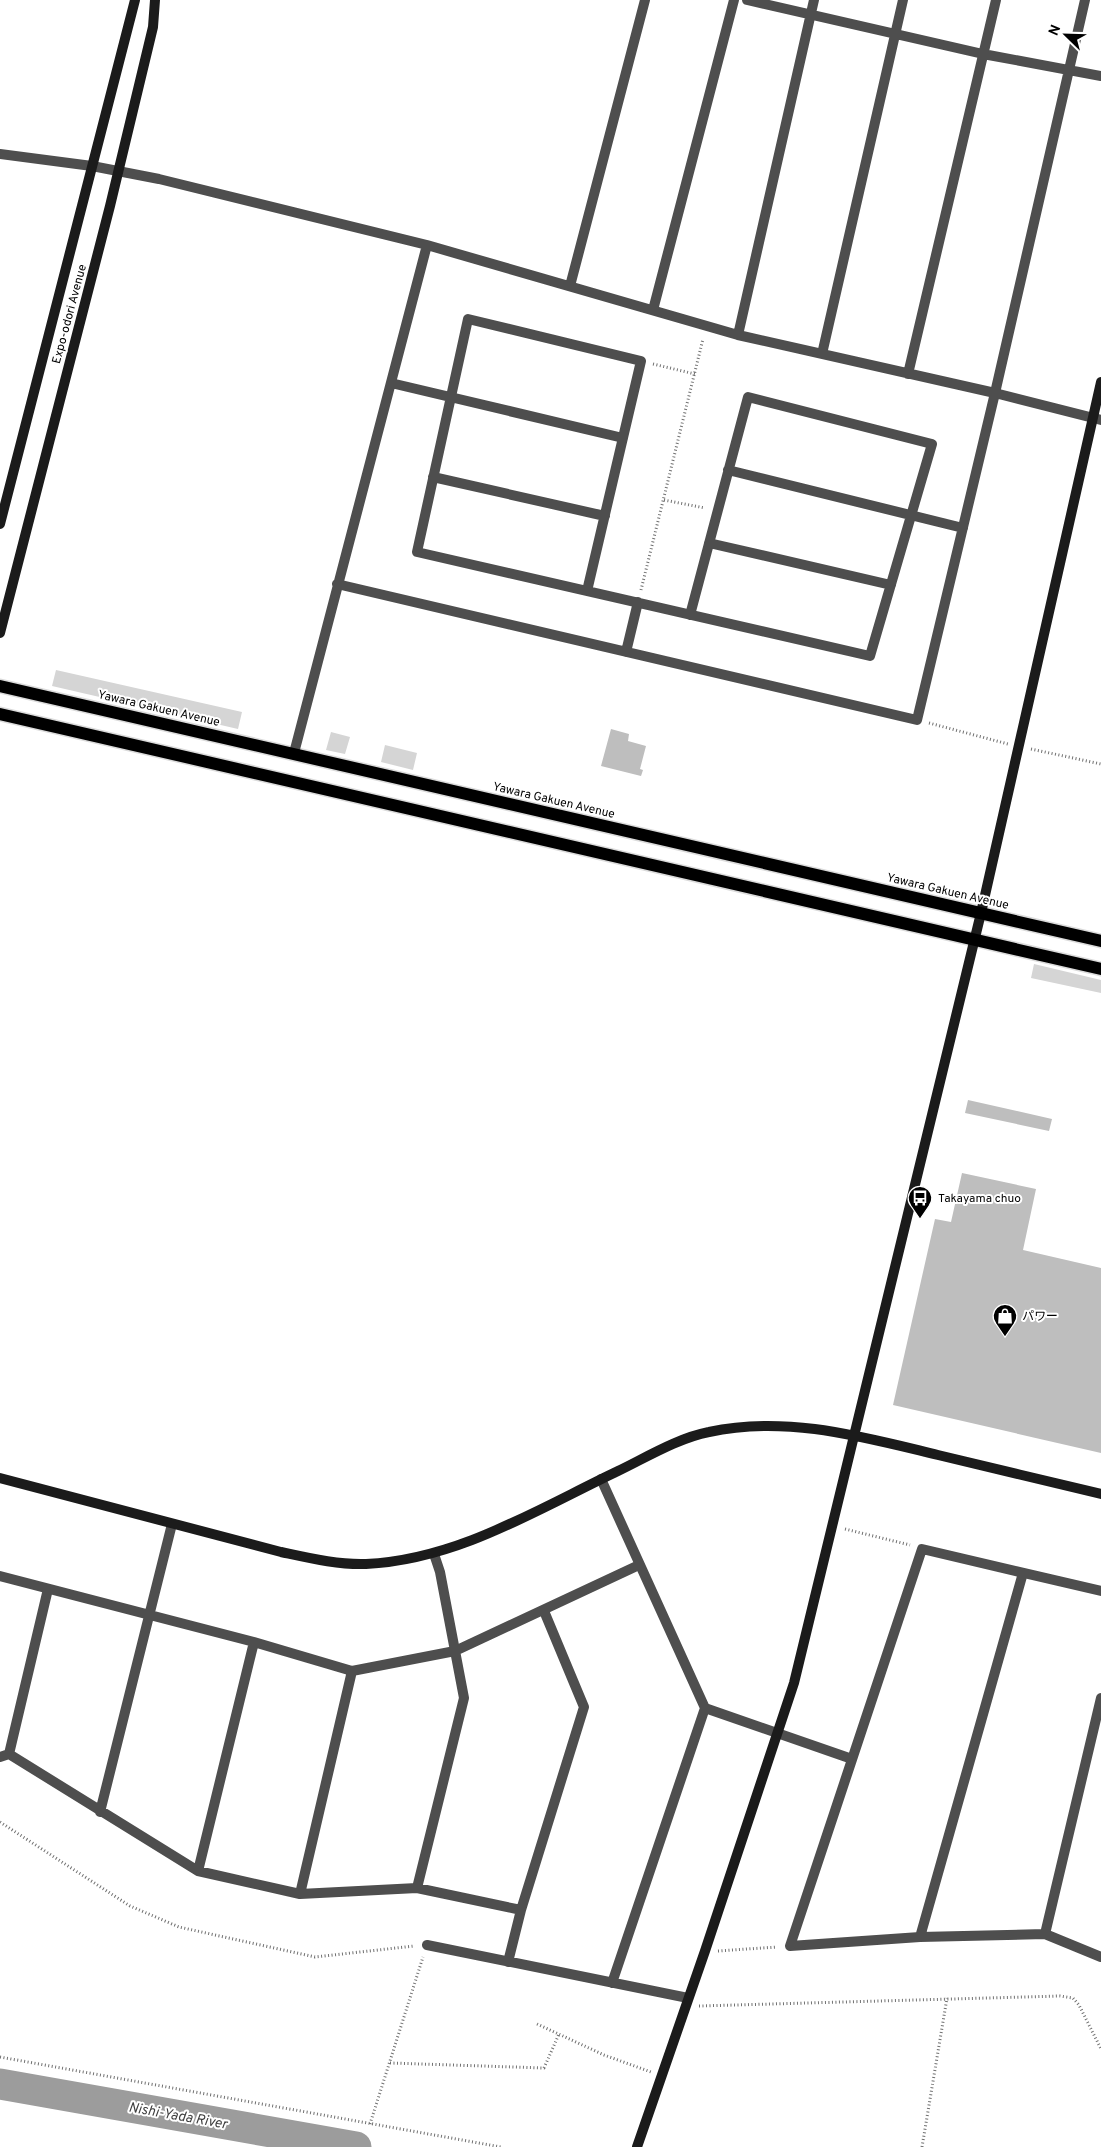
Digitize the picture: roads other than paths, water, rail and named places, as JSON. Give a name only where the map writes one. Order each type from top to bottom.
[{"type":"main road","name":"Yawara Gakuen Avenue","points":[[0,686],[1101,940]]},
{"type":"main road","points":[[0,714],[1101,968]]},
{"type":"street","name":"Expo-odori Avenue","points":[[0,524],[135,0]]},
{"type":"street","name":"Expo-odori Avenue","points":[[0,633],[119,170],[153,27],[154,0]]},
{"type":"street","points":[[570,286],[645,0]]},
{"type":"street","points":[[653,310],[734,0]]},
{"type":"street","points":[[747,0],[984,54],[1101,76]]},
{"type":"street","points":[[738,335],[814,0]]},
{"type":"street","points":[[822,354],[903,0]]},
{"type":"street","points":[[908,374],[996,0]]},
{"type":"street","points":[[337,584],[917,720],[995,393],[1085,0]]},
{"type":"street","points":[[0,154],[119,170],[427,245],[738,335],[995,393],[1097,419]]},
{"type":"street","points":[[294,753],[427,245]]},
{"type":"street","points":[[587,591],[641,361],[468,319],[417,552],[587,591],[638,602],[690,615],[870,656],[932,444],[748,397],[690,615]]},
{"type":"street","points":[[637,2147],[794,1683],[981,913],[1097,419],[1101,382]]},
{"type":"street","points":[[391,383],[623,438]]},
{"type":"street","points":[[728,470],[963,528]]},
{"type":"street","points":[[433,477],[605,516]]},
{"type":"street","points":[[710,543],[891,585]]},
{"type":"street","points":[[626,652],[638,602]]},
{"type":"street","points":[[0,1478],[281,1552],[325,1560],[364,1564],[401,1561],[434,1554],[480,1538],[670,1446],[707,1432],[768,1425],[800,1427],[854,1435],[1101,1494]]},
{"type":"street","points":[[602,1479],[639,1565],[705,1708],[612,1983]]},
{"type":"street","points":[[100,1812],[172,1524]]},
{"type":"street","points":[[1101,1591],[922,1549],[790,1946],[920,1937],[1045,1934],[1101,1957]]},
{"type":"street","points":[[417,1888],[464,1698],[440,1572],[434,1554]]},
{"type":"street","points":[[0,1576],[254,1642],[352,1671],[455,1651],[639,1565]]},
{"type":"street","points":[[920,1937],[1023,1573]]},
{"type":"street","points":[[48,1589],[5,1756],[198,1871],[300,1894],[417,1888],[520,1910]]},
{"type":"street","points":[[508,1962],[520,1910],[584,1707],[544,1611]]},
{"type":"street","points":[[198,1871],[254,1642]]},
{"type":"street","points":[[300,1894],[352,1671]]},
{"type":"street","points":[[1045,1934],[1101,1698]]},
{"type":"street","points":[[705,1708],[852,1759]]},
{"type":"street","points":[[427,1945],[612,1983],[687,2002]]},
{"type":"waterway","name":"Nishi-Yada River","points":[[0,2084],[356,2147]]},
{"type":"place","name":"Takayama chuo","points":[[920,1219]]},
{"type":"place","name":"パワー","points":[[1005,1337]]}]
